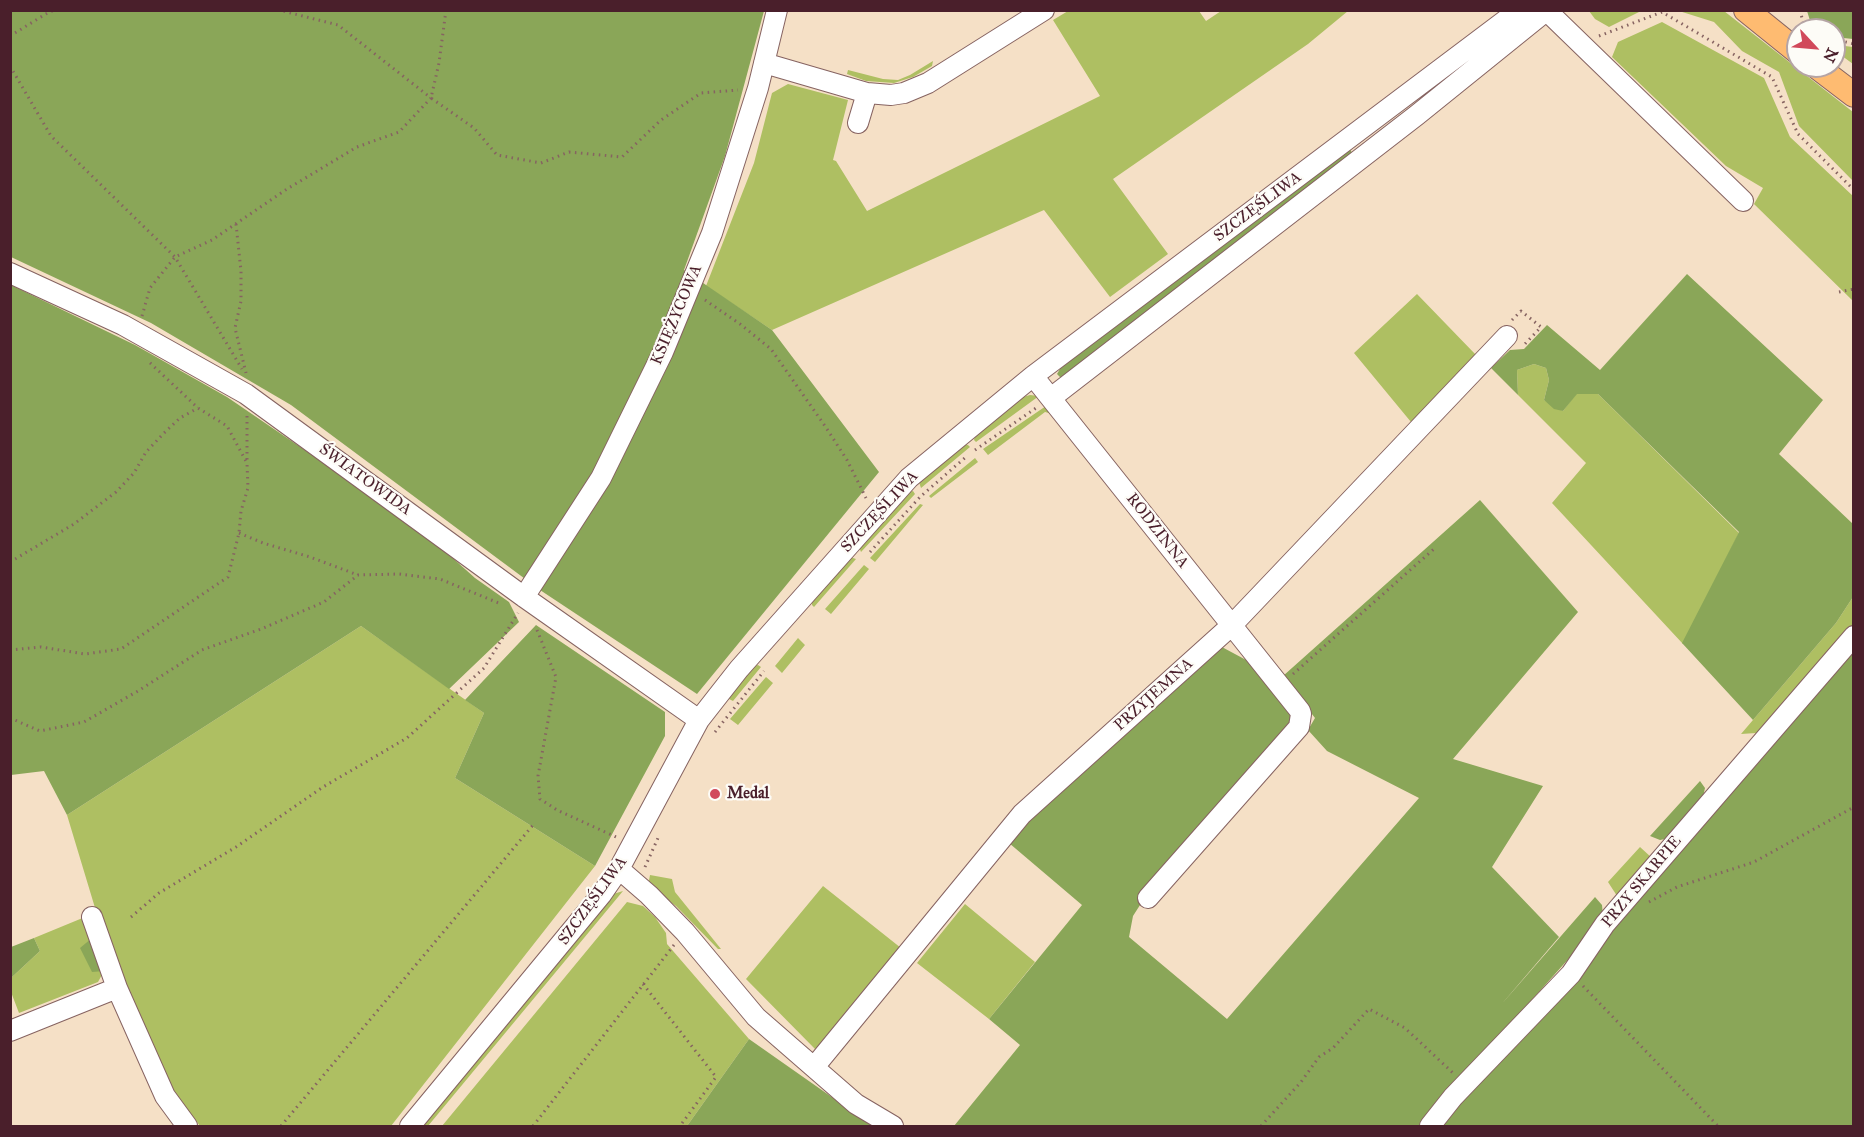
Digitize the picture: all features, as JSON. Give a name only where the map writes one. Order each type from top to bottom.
[{"type":"main road","points":[[1746,10],[1786,42]]},
{"type":"main road","points":[[1832,78],[1854,95]]},
{"type":"street","name":"KSIĘŻYCOWA","points":[[518,606],[601,478],[663,352],[712,233],[758,88],[777,10]]},
{"type":"street","points":[[764,63],[867,93],[891,95],[916,89],[1044,10]]},
{"type":"street","name":"SZCZĘŚLIWA","points":[[410,1126],[589,911],[619,869],[699,720],[739,669],[909,478],[1033,376],[1519,10]]},
{"type":"street","points":[[1051,398],[1408,122],[1546,11],[1743,201]]},
{"type":"street","points":[[858,123],[867,93]]},
{"type":"street","name":"ŚWIATOWIDA","points":[[10,273],[137,333],[246,394],[518,606],[699,720]]},
{"type":"street","name":"PRZYJEMNA","points":[[815,1066],[1022,814],[1232,625],[1506,343]]},
{"type":"street","name":"RODZINNA","points":[[1033,376],[1300,711],[1302,718],[1299,727],[1148,898]]},
{"type":"street","name":"PRZY SKARPIE","points":[[1430,1126],[1466,1084],[1571,974],[1605,924],[1854,636]]},
{"type":"street","points":[[619,869],[647,893],[685,932],[756,1017],[856,1104],[892,1126]]},
{"type":"street","points":[[92,917],[117,988],[165,1096],[187,1126]]},
{"type":"street","points":[[10,1031],[117,988]]},
{"type":"path","points":[[10,36],[56,10]]},
{"type":"path","points":[[279,10],[338,25],[430,98],[474,128],[497,155],[541,163],[569,152],[622,157],[661,120],[701,93],[758,88]]},
{"type":"path","points":[[137,333],[150,288],[175,257],[212,240],[287,189],[357,147],[399,132],[430,98],[439,63],[446,10]]},
{"type":"path","points":[[1580,44],[1662,12],[1772,77],[1798,134],[1854,189]]},
{"type":"path","points":[[10,66],[51,136],[175,257],[247,379],[236,328],[241,301],[241,281],[236,224]]},
{"type":"path","points":[[1839,292],[1854,289]]},
{"type":"path","points":[[704,300],[740,324],[771,349],[825,426],[867,499]]},
{"type":"path","points":[[1521,311],[1541,327],[1522,347],[1506,343],[1493,340],[1521,311]]},
{"type":"path","points":[[147,361],[198,408],[227,426],[247,463]]},
{"type":"path","points":[[10,650],[41,647],[85,654],[122,649],[228,577],[240,533],[241,511],[248,488],[246,394]]},
{"type":"path","points":[[863,560],[920,497],[952,468],[1051,398]]},
{"type":"path","points":[[10,562],[74,524],[116,492],[134,473],[146,452],[164,433],[180,418],[198,408]]},
{"type":"path","points":[[240,533],[262,543],[310,556],[358,575],[399,574],[440,579],[502,605]]},
{"type":"path","points":[[1279,686],[1435,548]]},
{"type":"path","points":[[10,718],[40,731],[84,722],[138,691],[201,650],[261,629],[324,602],[358,575]]},
{"type":"path","points":[[131,917],[159,893],[236,847],[323,787],[407,738],[484,668],[518,606]]},
{"type":"path","points":[[536,627],[556,677],[538,776],[540,799],[557,810],[632,845]]},
{"type":"path","points":[[711,737],[767,667]]},
{"type":"path","points":[[1647,903],[1677,887],[1754,862],[1854,807]]},
{"type":"path","points":[[280,1126],[533,825]]},
{"type":"path","points":[[645,867],[659,836]]},
{"type":"path","points":[[533,1126],[685,932]]},
{"type":"path","points":[[1571,974],[1718,1126]]},
{"type":"path","points":[[643,984],[716,1077],[680,1126]]},
{"type":"path","points":[[1261,1126],[1301,1082],[1319,1057],[1333,1048],[1370,1009],[1405,1028],[1466,1084]]},
{"type":"green space","points":[[11,11],[764,11],[725,156],[684,270],[772,330],[879,472],[697,694],[540,590],[291,405],[151,323],[11,257]]},
{"type":"green space","points":[[1068,11],[1199,11],[1206,21],[1221,11],[1348,11],[1308,44],[1113,179],[1168,254],[1110,297],[1044,210],[772,330],[706,286],[754,163],[772,93],[788,84],[848,100],[833,160],[836,161],[867,211],[1100,96],[1053,20]]},
{"type":"green space","points":[[1589,11],[1641,11],[1609,27],[1595,19]]},
{"type":"green space","points":[[1679,11],[1724,11],[1786,60],[1786,78],[1810,78],[1853,112],[1853,181],[1799,126],[1779,72],[1742,51],[1714,22]]},
{"type":"green space","points":[[1807,11],[1853,11],[1853,39],[1846,38],[1846,18],[1809,18]]},
{"type":"green space","points":[[1662,22],[1764,78],[1790,137],[1853,196],[1853,301],[1754,204],[1763,188],[1726,166],[1612,57],[1618,42]]},
{"type":"green space","points":[[1846,46],[1853,47],[1853,64],[1846,59]]},
{"type":"green space","points":[[933,61],[932,66],[913,77],[894,83],[866,81],[847,74],[848,70],[883,79],[898,80]]},
{"type":"green space","points":[[1349,148],[1355,157],[1065,377],[1057,374],[1063,364]]},
{"type":"green space","points":[[1687,274],[1823,400],[1779,454],[1853,524],[1853,597],[1836,623],[1753,720],[1682,643],[1739,532],[1598,394],[1577,394],[1563,411],[1554,409],[1544,400],[1549,380],[1546,368],[1534,364],[1517,370],[1518,395],[1491,368],[1510,350],[1524,349],[1547,325],[1600,370]]},
{"type":"green space","points":[[11,285],[135,345],[227,397],[356,485],[446,552],[475,578],[509,602],[519,622],[449,689],[361,626],[67,815],[44,771],[11,775]]},
{"type":"green space","points":[[1417,294],[1476,355],[1411,422],[1354,353]]},
{"type":"green space","points":[[1534,364],[1546,368],[1549,380],[1544,400],[1563,411],[1576,394],[1598,394],[1739,533],[1683,644],[1552,503],[1586,463],[1518,395],[1517,370]]},
{"type":"green space","points":[[1039,396],[976,442],[974,440],[975,435],[1023,397]]},
{"type":"green space","points":[[1046,406],[1056,415],[1045,412],[988,455],[983,449]]},
{"type":"green space","points":[[964,444],[970,447],[921,488],[919,482]]},
{"type":"green space","points":[[975,458],[978,462],[931,498],[929,496]]},
{"type":"green space","points":[[913,491],[915,494],[861,552],[859,547],[909,492]]},
{"type":"green space","points":[[1480,500],[1578,612],[1453,759],[1543,786],[1492,867],[1559,937],[1500,1006],[1595,897],[1602,905],[1603,916],[1597,927],[1419,1126],[954,1126],[1020,1045],[989,1019],[1082,905],[1009,843],[1030,818],[1220,646],[1248,661],[1295,719],[1163,869],[1133,916],[1129,937],[1227,1019],[1419,798],[1327,751],[1308,730],[1315,718],[1283,676]]},
{"type":"green space","points":[[920,504],[923,505],[875,562],[870,558]]},
{"type":"green space","points":[[850,557],[856,559],[814,607],[812,600]]},
{"type":"green space","points":[[864,565],[869,569],[831,614],[825,609]]},
{"type":"green space","points":[[1853,597],[1853,625],[1763,729],[1756,733],[1741,734],[1836,623]]},
{"type":"green space","points":[[536,625],[665,712],[665,736],[595,866],[455,778],[484,713],[465,700]]},
{"type":"green space","points":[[361,626],[484,713],[455,778],[595,866],[391,1126],[200,1126],[175,1093],[102,931],[67,815]]},
{"type":"green space","points":[[798,638],[805,645],[782,673],[775,666]]},
{"type":"green space","points":[[1853,651],[1853,1126],[1430,1126]]},
{"type":"green space","points":[[753,666],[761,667],[733,701],[727,698]]},
{"type":"green space","points":[[766,677],[773,683],[738,725],[730,719]]},
{"type":"green space","points":[[1700,781],[1705,788],[1703,797],[1670,838],[1660,840],[1650,836]]},
{"type":"green space","points":[[1640,847],[1652,858],[1619,899],[1608,882]]},
{"type":"green space","points":[[650,875],[672,879],[675,892],[721,949],[718,949],[676,906],[648,886]]},
{"type":"green space","points":[[823,886],[901,948],[816,1050],[746,979]]},
{"type":"green space","points":[[623,891],[428,1126],[420,1126],[610,895]]},
{"type":"green space","points":[[627,902],[643,906],[655,917],[666,933],[667,944],[749,1039],[687,1126],[442,1126]]},
{"type":"green space","points":[[965,904],[1035,962],[989,1019],[917,963]]},
{"type":"green space","points":[[85,917],[104,971],[98,982],[19,1013],[11,992],[11,978],[40,951],[34,938]]},
{"type":"green space","points":[[34,938],[40,951],[11,978],[11,947]]},
{"type":"green space","points":[[92,938],[104,971],[92,972],[80,948]]},
{"type":"green space","points":[[749,1039],[873,1126],[687,1126]]},
{"type":"place","name":"Medal","points":[[715,794]]}]
